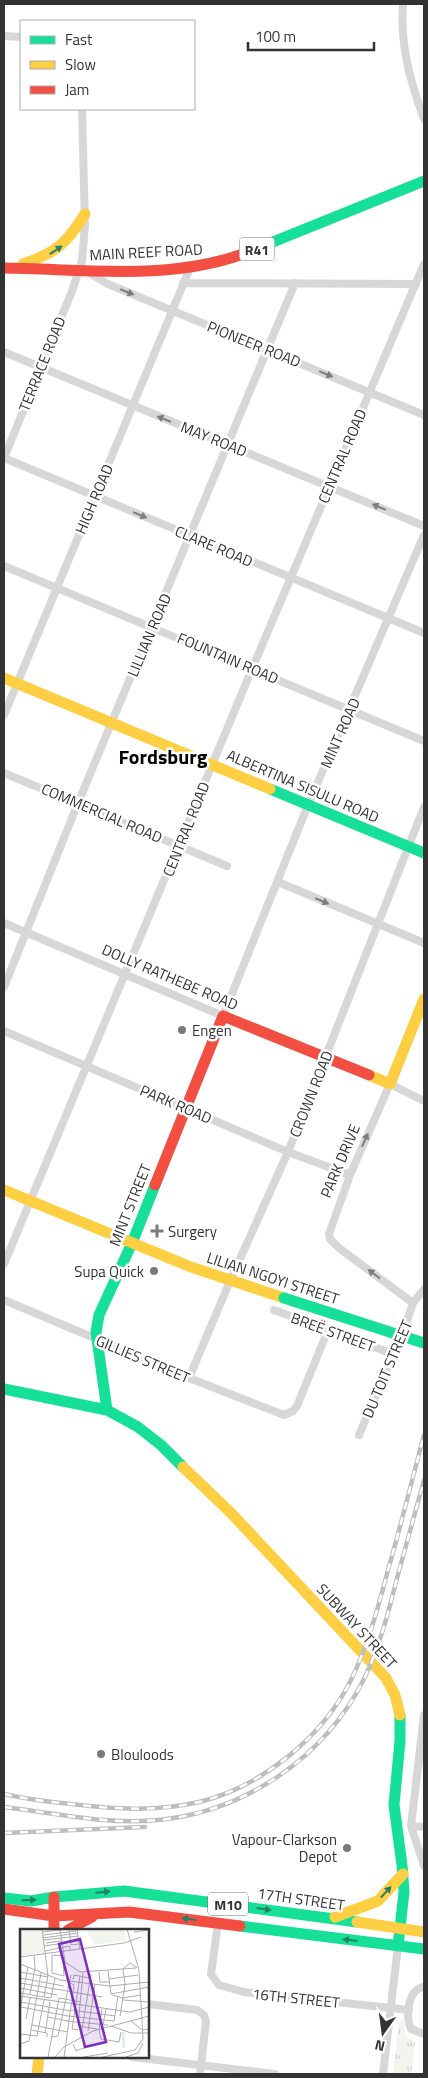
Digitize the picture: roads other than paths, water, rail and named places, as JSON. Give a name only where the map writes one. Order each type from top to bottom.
[{"type":"main road","name":"MAIN REEF ROAD","points":[[9,268],[82,270],[190,268],[255,250],[424,181]]},
{"type":"main road","points":[[9,268],[42,258],[63,246],[72,236],[85,214]]},
{"type":"main road","name":"ALBERTINA SISULU ROAD","points":[[4,678],[424,853]]},
{"type":"main road","name":"PARK DRIVE","points":[[390,1084],[424,999]]},
{"type":"main road","name":"DOLLY RATHEBE ROAD","points":[[224,1016],[390,1084]]},
{"type":"main road","name":"MINT STREET","points":[[107,1410],[98,1340],[97,1326],[99,1315],[132,1243],[224,1016]]},
{"type":"main road","name":"LILIAN NGOYI STREET","points":[[4,1190],[230,1281],[424,1343]]},
{"type":"main road","name":"SUBWAY STREET","points":[[4,1389],[107,1410],[138,1427],[162,1445],[231,1513],[386,1678],[398,1701],[401,1718],[394,1804],[404,1874],[401,1929],[398,1946]]},
{"type":"main road","points":[[333,1918],[378,1901],[404,1874]]},
{"type":"main road","name":"17TH STREET","points":[[54,1896],[124,1891],[333,1918],[424,1932]]},
{"type":"main road","points":[[54,1896],[54,1929]]},
{"type":"main road","name":"M10","points":[[4,1898],[31,1901],[54,1896]]},
{"type":"main road","name":"M10","points":[[4,1909],[54,1916],[130,1912],[424,1949]]},
{"type":"main road","points":[[70,1929],[97,1915]]},
{"type":"main road","points":[[37,2074],[39,2058]]},
{"type":"street","points":[[403,4],[403,50],[406,68],[424,119]]},
{"type":"street","points":[[4,36],[20,37]]},
{"type":"street","name":"TERRACE ROAD","points":[[4,458],[40,367],[82,270],[85,214],[82,110]]},
{"type":"street","name":"CENTRAL ROAD","points":[[4,1264],[180,846],[252,668],[424,264]]},
{"type":"street","name":"HIGH ROAD","points":[[4,715],[190,268]]},
{"type":"street","name":"PIONEER ROAD","points":[[82,270],[108,284],[424,415]]},
{"type":"street","points":[[183,283],[416,284]]},
{"type":"street","name":"LILLIAN ROAD","points":[[4,988],[78,803],[296,283]]},
{"type":"street","name":"MAY ROAD","points":[[4,352],[424,526]]},
{"type":"street","name":"CLARE ROAD","points":[[4,458],[424,633]]},
{"type":"street","name":"MINT ROAD","points":[[224,1016],[308,805],[390,619],[424,536]]},
{"type":"street","name":"FOUNTAIN ROAD","points":[[4,566],[152,626],[424,742]]},
{"type":"street","name":"COMMERCIAL ROAD","points":[[4,772],[227,866]]},
{"type":"street","name":"CROWN ROAD","points":[[189,1378],[288,1152],[424,807]]},
{"type":"street","points":[[278,882],[424,943]]},
{"type":"street","name":"DOLLY RATHEBE ROAD","points":[[4,923],[224,1016]]},
{"type":"street","name":"PARK ROAD","points":[[4,1031],[288,1152],[350,1175]]},
{"type":"street","points":[[390,1084],[424,1101]]},
{"type":"street","name":"PARK DRIVE","points":[[390,1084],[350,1175],[329,1234],[330,1239],[339,1248],[413,1303]]},
{"type":"street","name":"DU TOIT STREET","points":[[359,1435],[413,1303],[424,1289]]},
{"type":"street","name":"GILLIES STREET","points":[[4,1300],[189,1378],[284,1415],[293,1411],[296,1406],[328,1330]]},
{"type":"street","name":"BREË STREET","points":[[274,1310],[393,1354]]},
{"type":"street","points":[[424,1716],[421,1770],[411,1826],[424,1866]]},
{"type":"street","points":[[411,1826],[424,1827]]},
{"type":"street","name":"16TH STREET","points":[[218,1923],[210,1974],[220,1985],[244,1992],[409,2010]]},
{"type":"street","points":[[383,2074],[398,1946]]},
{"type":"street","points":[[424,1987],[417,1989],[413,1994],[408,2020],[411,2029],[416,2033],[424,2034]]},
{"type":"street","points":[[149,2004],[197,2010],[204,2015],[206,2021],[200,2074]]},
{"type":"street","points":[[140,2058],[275,2074]]},
{"type":"railway","points":[[4,1794],[87,1806],[119,1808],[183,1805],[222,1795],[245,1785],[267,1772],[307,1740],[339,1701],[351,1680],[368,1640],[424,1435]]},
{"type":"railway","points":[[4,1807],[81,1818],[119,1821],[158,1820],[190,1815],[221,1806],[251,1792],[279,1776],[305,1756],[328,1733],[348,1707],[364,1679],[383,1631],[424,1480]]},
{"type":"railway","points":[[4,1833],[145,1827]]},
{"type":"place","name":"Engen","points":[[182,1030]]},
{"type":"place","name":"Surgery","points":[[157,1231]]},
{"type":"place","name":"Supa Quick","points":[[154,1271]]},
{"type":"place","name":"Blouloods","points":[[101,1754]]},
{"type":"place","name":"Vapour-Clarkson Depot","points":[[347,1848]]},
{"type":"district","name":"Fordsburg","points":[[163,756]]}]
